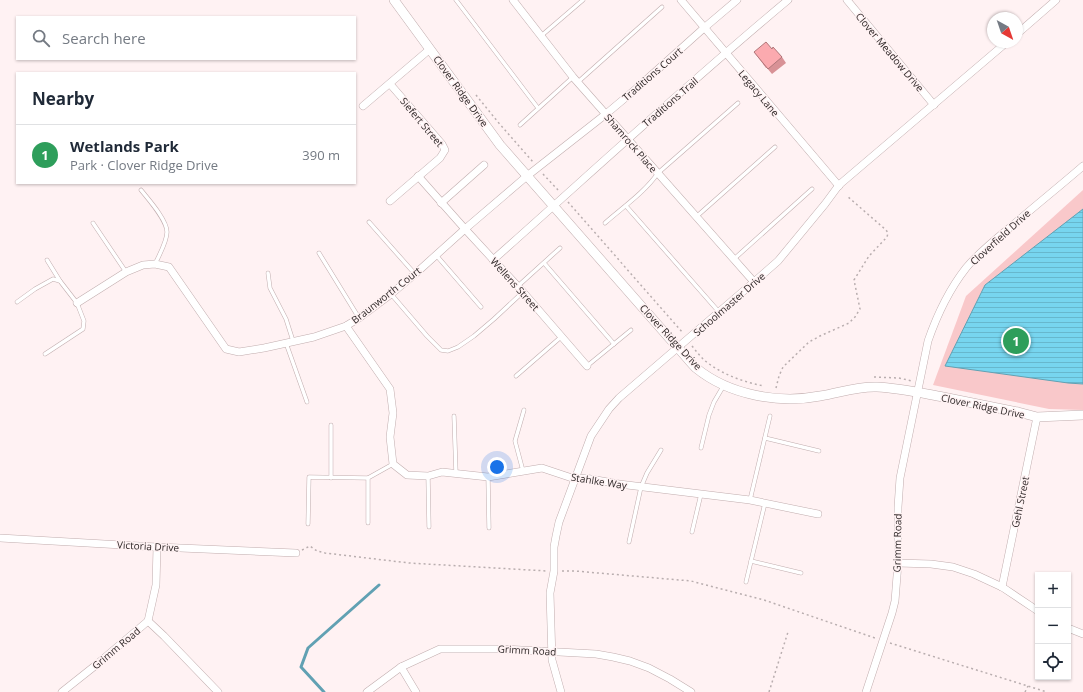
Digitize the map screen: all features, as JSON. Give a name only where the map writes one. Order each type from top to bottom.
[{"type":"street","name":"Clover Ridge Drive","points":[[394,0],[500,145],[678,348],[696,367],[712,379],[740,391],[757,396],[777,399],[812,398],[854,389],[874,387],[896,388],[1037,417],[1083,415]]},
{"type":"street","name":"Shamrock Place","points":[[513,0],[575,80],[754,282]]},
{"type":"street","name":"Legacy Lane","points":[[681,0],[838,186]]},
{"type":"street","name":"Traditions Court","points":[[527,176],[606,114],[737,0]]},
{"type":"street","name":"Traditions Trail","points":[[554,206],[725,53],[788,0]]},
{"type":"street","name":"Clover Meadow Drive","points":[[847,0],[934,105]]},
{"type":"street","points":[[1023,29],[1056,0]]},
{"type":"street","name":"Schoolmaster Drive","points":[[561,692],[552,660],[550,593],[554,571],[554,547],[559,522],[591,436],[609,409],[619,398],[778,261],[838,186],[1000,48]]},
{"type":"street","points":[[363,106],[430,49]]},
{"type":"street","name":"Siefert Street","points":[[390,84],[442,144],[445,150],[440,158],[390,201]]},
{"type":"street","points":[[418,176],[441,203],[484,165]]},
{"type":"street","name":"Cloverfield Drive","points":[[918,392],[930,335],[943,304],[967,267],[988,246],[1083,166]]},
{"type":"street","name":"Braunworth Court","points":[[155,264],[169,267],[226,349],[239,352],[314,337],[346,326],[391,294],[464,229],[527,176]]},
{"type":"street","name":"Wellens Street","points":[[441,203],[521,289],[587,366]]},
{"type":"street","points":[[493,260],[554,206]]},
{"type":"street","points":[[77,303],[126,272],[143,265],[155,264]]},
{"type":"street","points":[[346,326],[390,388],[393,413],[390,437],[393,464]]},
{"type":"street","name":"Grimm Road","points":[[866,692],[895,601],[898,563],[898,507],[900,478],[918,392]]},
{"type":"street","name":"Gehl Street","points":[[1002,587],[1037,417]]},
{"type":"street","name":"Stahlke Way","points":[[393,464],[407,475],[428,476],[442,472],[488,477],[542,468],[575,479],[585,478],[641,487],[750,500],[818,514]]},
{"type":"street","name":"Victoria Drive","points":[[0,538],[296,553]]},
{"type":"street","name":"Grimm Road","points":[[62,692],[148,621],[156,585],[157,547]]},
{"type":"street","points":[[898,563],[931,564],[953,567],[974,574],[1002,587],[1035,609]]},
{"type":"street","points":[[148,621],[218,692]]},
{"type":"street","points":[[1071,629],[1083,634]]},
{"type":"street","name":"Grimm Road","points":[[367,692],[401,667],[440,649],[501,649],[596,654],[613,657],[649,668],[691,692]]},
{"type":"street","points":[[401,667],[416,692]]},
{"type":"lane","points":[[456,0],[538,108]]},
{"type":"lane","points":[[541,36],[583,0]]},
{"type":"lane","points":[[520,125],[538,108],[575,80],[662,6]]},
{"type":"lane","points":[[605,223],[626,206],[654,180],[658,174],[738,102]]},
{"type":"lane","points":[[696,217],[775,147]]},
{"type":"lane","points":[[734,259],[812,189]]},
{"type":"lane","points":[[141,190],[164,221],[167,232],[155,264]]},
{"type":"lane","points":[[626,206],[718,312]]},
{"type":"lane","points":[[369,222],[415,274]]},
{"type":"lane","points":[[93,223],[126,272]]},
{"type":"lane","points":[[391,294],[441,350],[448,351],[458,347],[474,336],[494,319],[544,263],[560,248]]},
{"type":"lane","points":[[319,253],[359,318]]},
{"type":"lane","points":[[436,255],[481,307]]},
{"type":"lane","points":[[45,354],[83,329],[84,321],[77,303],[47,260]]},
{"type":"lane","points":[[544,263],[614,344]]},
{"type":"lane","points":[[268,272],[270,288],[286,319],[289,342],[307,402]]},
{"type":"lane","points":[[17,302],[35,289],[53,279],[60,280]]},
{"type":"lane","points":[[587,366],[631,330]]},
{"type":"lane","points":[[516,376],[561,337]]},
{"type":"lane","points":[[701,448],[709,415],[714,402],[725,384]]},
{"type":"lane","points":[[523,471],[515,441],[524,410]]},
{"type":"lane","points":[[454,416],[456,473]]},
{"type":"lane","points":[[750,500],[766,438],[770,416]]},
{"type":"lane","points":[[331,425],[332,478]]},
{"type":"lane","points":[[766,438],[819,451]]},
{"type":"lane","points":[[629,542],[641,487],[662,450]]},
{"type":"lane","points":[[308,524],[309,477],[368,478],[393,464]]},
{"type":"lane","points":[[428,476],[428,527]]},
{"type":"lane","points":[[488,477],[489,528]]},
{"type":"lane","points":[[368,478],[368,523]]},
{"type":"lane","points":[[692,532],[701,494]]},
{"type":"lane","points":[[746,582],[765,503]]},
{"type":"lane","points":[[751,561],[801,573]]},
{"type":"path","points":[[475,94],[535,164]]},
{"type":"path","points":[[539,169],[562,195]]},
{"type":"path","points":[[776,388],[783,367],[809,342],[849,323],[855,318],[860,309],[854,280],[869,256],[887,237],[888,233],[886,230],[847,196]]},
{"type":"path","points":[[566,200],[684,334]]},
{"type":"path","points":[[296,553],[310,546],[317,551],[325,553],[409,563],[575,571],[691,581],[764,600],[883,641],[1047,692]]},
{"type":"path","points":[[769,692],[788,632]]},
{"type":"path","points":[[1025,692],[1028,686]]},
{"type":"shaded area","points":[[1083,190],[1083,410],[1049,409],[933,385],[966,296]]},
{"type":"water","points":[[1083,209],[1083,384],[945,366],[985,285]]},
{"type":"building","points":[[766,42],[782,57],[768,69],[754,52]]},
{"type":"waterway","points":[[324,692],[301,667],[308,648],[379,585]]},
{"type":"place","name":"Wetlands Park","points":[[1016,341]]}]
